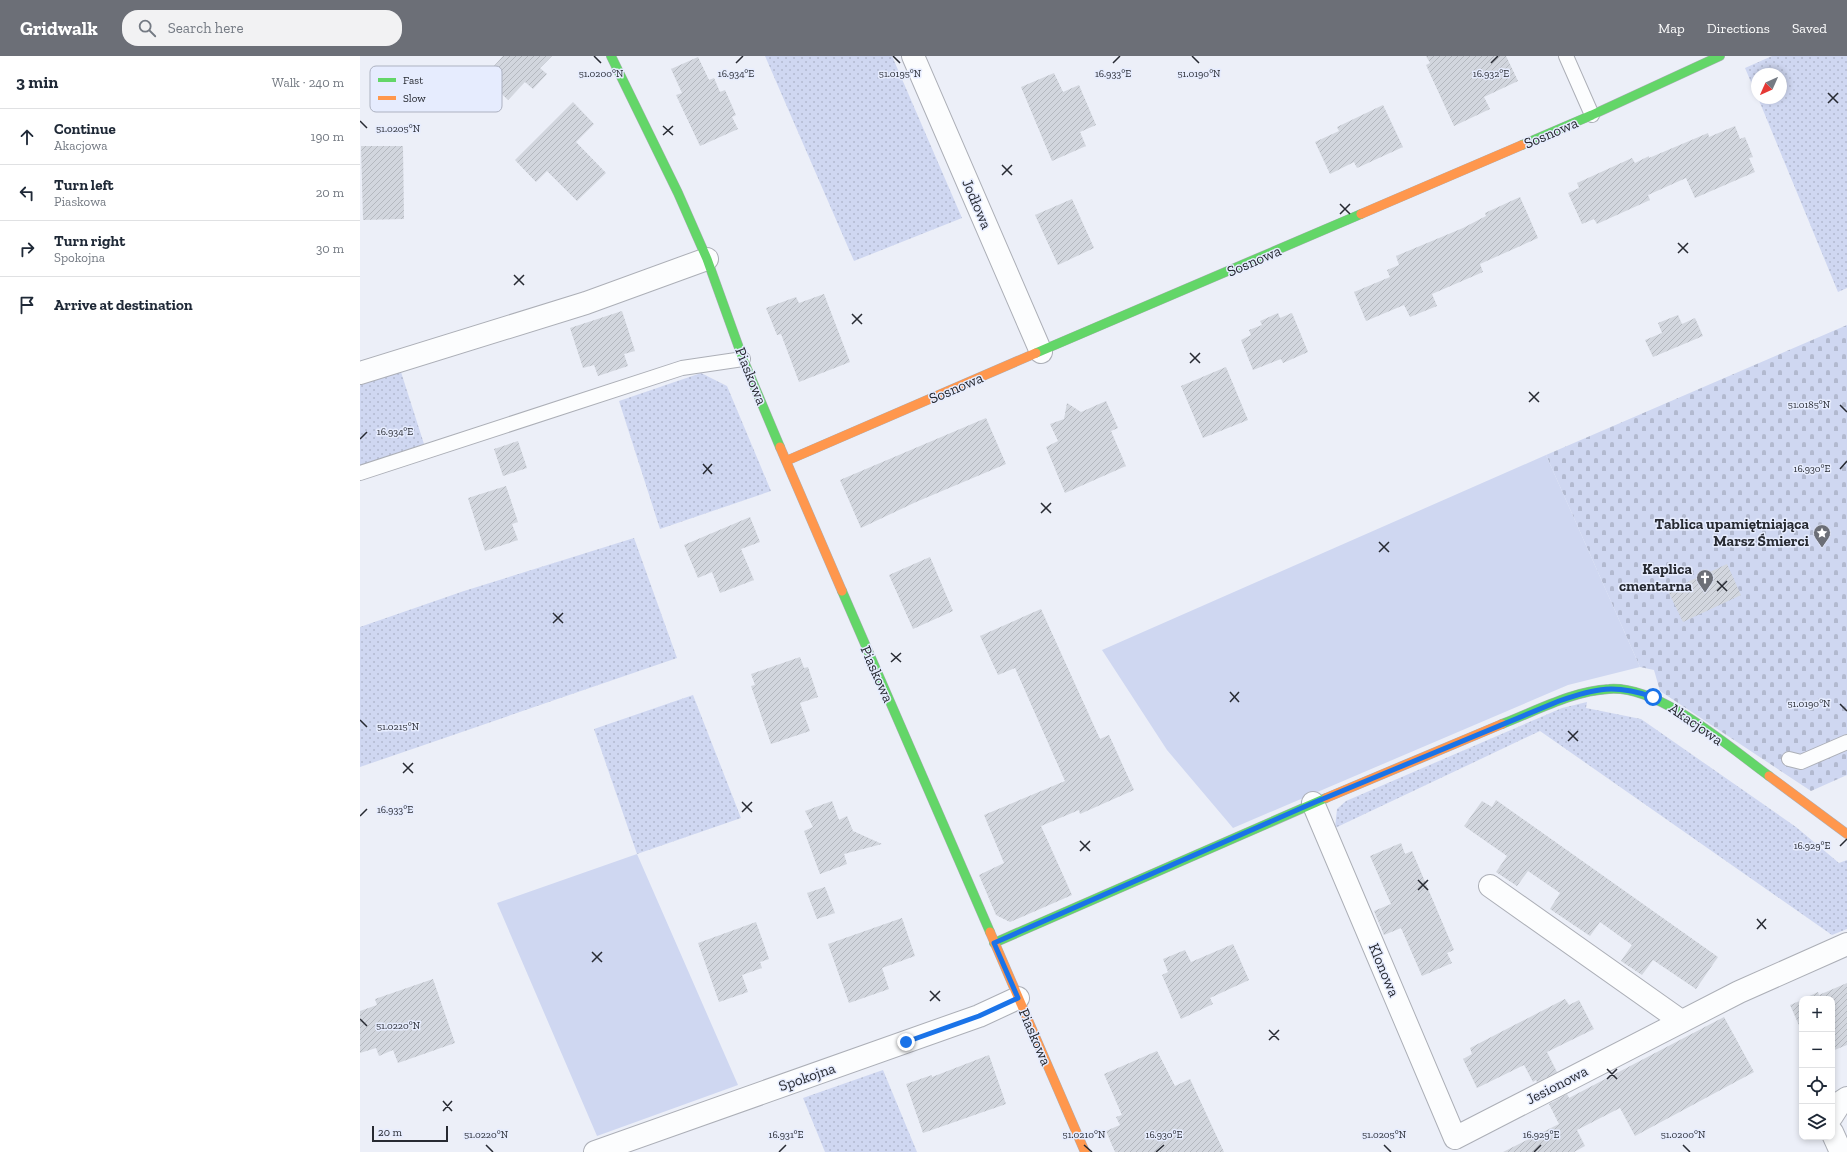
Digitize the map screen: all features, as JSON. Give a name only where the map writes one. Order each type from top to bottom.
[{"type":"street","name":"Piaskowa","points":[[611,56],[678,193],[707,259],[743,359],[786,462],[1085,1152]]},
{"type":"street","name":"Jodłowa","points":[[913,56],[1041,352]]},
{"type":"street","name":"Sosnowa","points":[[786,462],[1592,115],[1720,56]]},
{"type":"street","points":[[360,373],[586,303],[707,259]]},
{"type":"street","name":"Akacjowa","points":[[994,943],[1313,803],[1559,701],[1586,692],[1611,688],[1639,692],[1668,704],[1769,775],[1847,834]]},
{"type":"street","name":"Klonowa","points":[[1313,803],[1455,1138]]},
{"type":"street","points":[[1490,886],[1681,1021]]},
{"type":"street","name":"Jesionowa","points":[[1455,1138],[1739,992],[1847,944]]},
{"type":"street","name":"Spokojna","points":[[595,1152],[979,1016],[1018,998]]},
{"type":"street","points":[[1835,1109],[1847,1098]]},
{"type":"street","points":[[1835,1139],[1841,1152]]},
{"type":"lane","points":[[1566,56],[1592,115]]},
{"type":"lane","points":[[360,473],[682,368],[743,359]]},
{"type":"lane","points":[[1789,759],[1801,762],[1847,742]]},
{"type":"green space","points":[[765,56],[892,56],[962,218],[854,261]]},
{"type":"green space","points":[[1772,56],[1847,56],[1847,288],[1838,292],[1760,104],[1787,104],[1787,68],[1751,68],[1751,82],[1745,68]]},
{"type":"green space","points":[[1847,325],[1847,775],[1811,791],[1660,691],[1654,670],[1640,667],[1546,455]]},
{"type":"green space","points":[[401,372],[424,444],[360,466],[360,385]]},
{"type":"green space","points":[[701,373],[727,386],[771,491],[660,529],[619,401]]},
{"type":"green space","points":[[1546,455],[1640,667],[1568,685],[1233,828],[1167,750],[1102,650]]},
{"type":"green space","points":[[634,538],[677,658],[360,767],[360,627],[464,591]]},
{"type":"green space","points":[[693,695],[741,818],[637,854],[594,729]]},
{"type":"green space","points":[[1587,702],[1586,708],[1641,719],[1796,827],[1839,863],[1847,860],[1847,929],[1832,935],[1540,731],[1335,828],[1337,809],[1346,801],[1562,708]]},
{"type":"green space","points":[[637,854],[738,1085],[597,1136],[497,903]]},
{"type":"green space","points":[[883,1070],[917,1152],[825,1152],[803,1098]]},
{"type":"building","points":[[503,56],[552,56],[540,68],[547,74],[533,89],[525,82],[508,100],[502,94],[502,66],[494,66]]},
{"type":"building","points":[[1426,56],[1506,56],[1518,81],[1484,97],[1490,109],[1454,126],[1426,65],[1430,63]]},
{"type":"building","points":[[698,57],[709,80],[714,78],[720,92],[725,90],[736,115],[732,117],[738,129],[700,146],[676,95],[682,93],[671,69]]},
{"type":"building","points":[[1054,73],[1063,92],[1079,85],[1096,125],[1080,132],[1086,146],[1052,161],[1021,87]]},
{"type":"building","points":[[573,102],[594,124],[576,142],[606,173],[577,201],[547,171],[536,182],[515,160]]},
{"type":"building","points":[[1383,105],[1403,147],[1357,168],[1354,162],[1330,174],[1315,142],[1339,131],[1337,127]]},
{"type":"building","points":[[1735,126],[1740,139],[1745,137],[1753,157],[1749,158],[1755,172],[1695,198],[1686,178],[1648,195],[1650,200],[1597,224],[1594,219],[1582,224],[1568,193],[1579,188],[1577,183],[1632,158],[1635,163],[1708,133],[1709,137]]},
{"type":"building","points":[[361,146],[403,146],[404,219],[363,220]]},
{"type":"building","points":[[1520,197],[1538,238],[1480,264],[1483,272],[1432,294],[1437,306],[1410,317],[1404,305],[1366,321],[1354,292],[1390,277],[1387,270],[1399,265],[1396,256],[1463,228],[1486,216],[1485,213]]},
{"type":"building","points":[[1072,199],[1094,248],[1058,265],[1035,215]]},
{"type":"building","points":[[824,294],[850,362],[799,382],[781,334],[777,335],[766,308],[796,297],[799,303]]},
{"type":"building","points":[[622,311],[635,351],[624,354],[628,366],[598,376],[594,365],[583,368],[570,328]]},
{"type":"building","points":[[1278,313],[1280,318],[1292,313],[1308,352],[1283,363],[1281,359],[1253,370],[1241,340],[1251,335],[1249,330],[1262,325],[1260,321]]},
{"type":"building","points":[[1678,315],[1682,324],[1695,318],[1703,336],[1653,357],[1645,340],[1662,333],[1658,323]]},
{"type":"building","points":[[1226,367],[1248,420],[1203,438],[1181,386]]},
{"type":"building","points":[[1106,401],[1118,428],[1111,431],[1126,466],[1065,493],[1046,447],[1058,441],[1050,424],[1064,419],[1067,403],[1081,412]]},
{"type":"building","points":[[986,418],[1006,464],[916,502],[861,528],[840,480]]},
{"type":"building","points":[[518,441],[527,468],[503,476],[494,449]]},
{"type":"building","points":[[506,486],[518,522],[512,524],[518,540],[485,551],[468,498]]},
{"type":"building","points":[[750,517],[760,542],[741,549],[754,580],[720,593],[712,572],[698,578],[684,545]]},
{"type":"building","points":[[930,557],[953,611],[913,629],[889,575]]},
{"type":"building","name":"Kaplica cmentarna","points":[[1727,564],[1741,595],[1683,622],[1668,591]]},
{"type":"building","points":[[1041,609],[1100,739],[1109,735],[1134,790],[1080,814],[1079,810],[1041,826],[1072,895],[1010,922],[996,915],[979,875],[1004,863],[984,815],[1065,781],[1015,668],[998,675],[980,636]]},
{"type":"building","points":[[800,657],[804,668],[808,667],[818,697],[800,703],[810,731],[771,744],[751,686],[755,685],[751,674]]},
{"type":"building","points":[[1496,800],[1718,957],[1696,989],[1653,960],[1642,975],[1621,961],[1632,945],[1600,922],[1590,936],[1550,909],[1560,893],[1528,871],[1517,886],[1496,872],[1507,856],[1464,826],[1482,801],[1492,807]]},
{"type":"building","points":[[832,801],[839,820],[847,816],[853,831],[882,844],[844,854],[847,864],[820,874],[804,831],[813,827],[805,811]]},
{"type":"building","points":[[1401,843],[1405,854],[1412,851],[1454,950],[1447,953],[1452,963],[1422,976],[1401,928],[1384,935],[1374,911],[1391,904],[1370,856]]},
{"type":"building","points":[[825,887],[835,913],[817,919],[807,893]]},
{"type":"building","points":[[902,918],[915,956],[882,968],[889,989],[849,1003],[828,944]]},
{"type":"building","points":[[756,922],[769,959],[760,962],[762,968],[742,975],[748,992],[719,1002],[698,943]]},
{"type":"building","points":[[1233,944],[1249,980],[1210,998],[1213,1004],[1181,1019],[1162,975],[1168,972],[1163,959],[1185,950],[1191,962]]},
{"type":"building","points":[[433,979],[455,1043],[398,1063],[393,1050],[379,1056],[376,1048],[360,1053],[360,1011],[377,1005],[375,999]]},
{"type":"building","points":[[1847,983],[1847,1045],[1835,1050],[1835,996],[1809,996],[1818,992],[1819,995]]},
{"type":"building","points":[[1565,999],[1569,1005],[1579,1000],[1594,1029],[1547,1052],[1557,1072],[1537,1082],[1536,1080],[1533,1082],[1524,1065],[1477,1088],[1463,1059],[1472,1054],[1470,1048]]},
{"type":"building","points":[[1799,1001],[1799,1025],[1790,1005]]},
{"type":"building","points":[[1724,1017],[1754,1072],[1635,1136],[1620,1108],[1577,1130],[1585,1146],[1574,1152],[1503,1152],[1559,1124],[1549,1104],[1567,1094],[1569,1098]]},
{"type":"building","points":[[1157,1051],[1175,1086],[1190,1079],[1224,1152],[1115,1152],[1106,1131],[1120,1125],[1116,1117],[1122,1115],[1104,1074]]},
{"type":"building","points":[[989,1055],[1006,1104],[923,1133],[906,1084],[932,1075],[932,1077]]},
{"type":"traffic: fast","points":[[611,56],[678,193],[707,259],[743,359],[780,447]]},
{"type":"traffic: fast","points":[[1522,145],[1592,115],[1720,56]]},
{"type":"traffic: fast","points":[[1036,353],[1361,214]]},
{"type":"traffic: fast","points":[[842,591],[990,932]]},
{"type":"traffic: fast","points":[[1502,724],[1554,702],[1581,693],[1609,689],[1629,690],[1671,707],[1693,720],[1769,776]]},
{"type":"traffic: fast","points":[[994,943],[1326,798]]},
{"type":"traffic: slow","points":[[1361,214],[1522,145]]},
{"type":"traffic: slow","points":[[786,461],[1036,353]]},
{"type":"traffic: slow","points":[[780,447],[842,591]]},
{"type":"traffic: slow","points":[[1326,798],[1502,724]]},
{"type":"traffic: slow","points":[[1769,776],[1847,834]]},
{"type":"traffic: slow","points":[[990,932],[1085,1152]]},
{"type":"place","name":"Tablica upamiętniająca Marsz Śmierci","points":[[1822,548]]},
{"type":"place","name":"Kaplica cmentarna","points":[[1705,593]]},
{"type":"route","points":[[906,1042],[979,1016],[1018,998],[994,943],[1313,803],[1529,715],[1559,701],[1598,689],[1611,688],[1639,692],[1653,697]]}]
